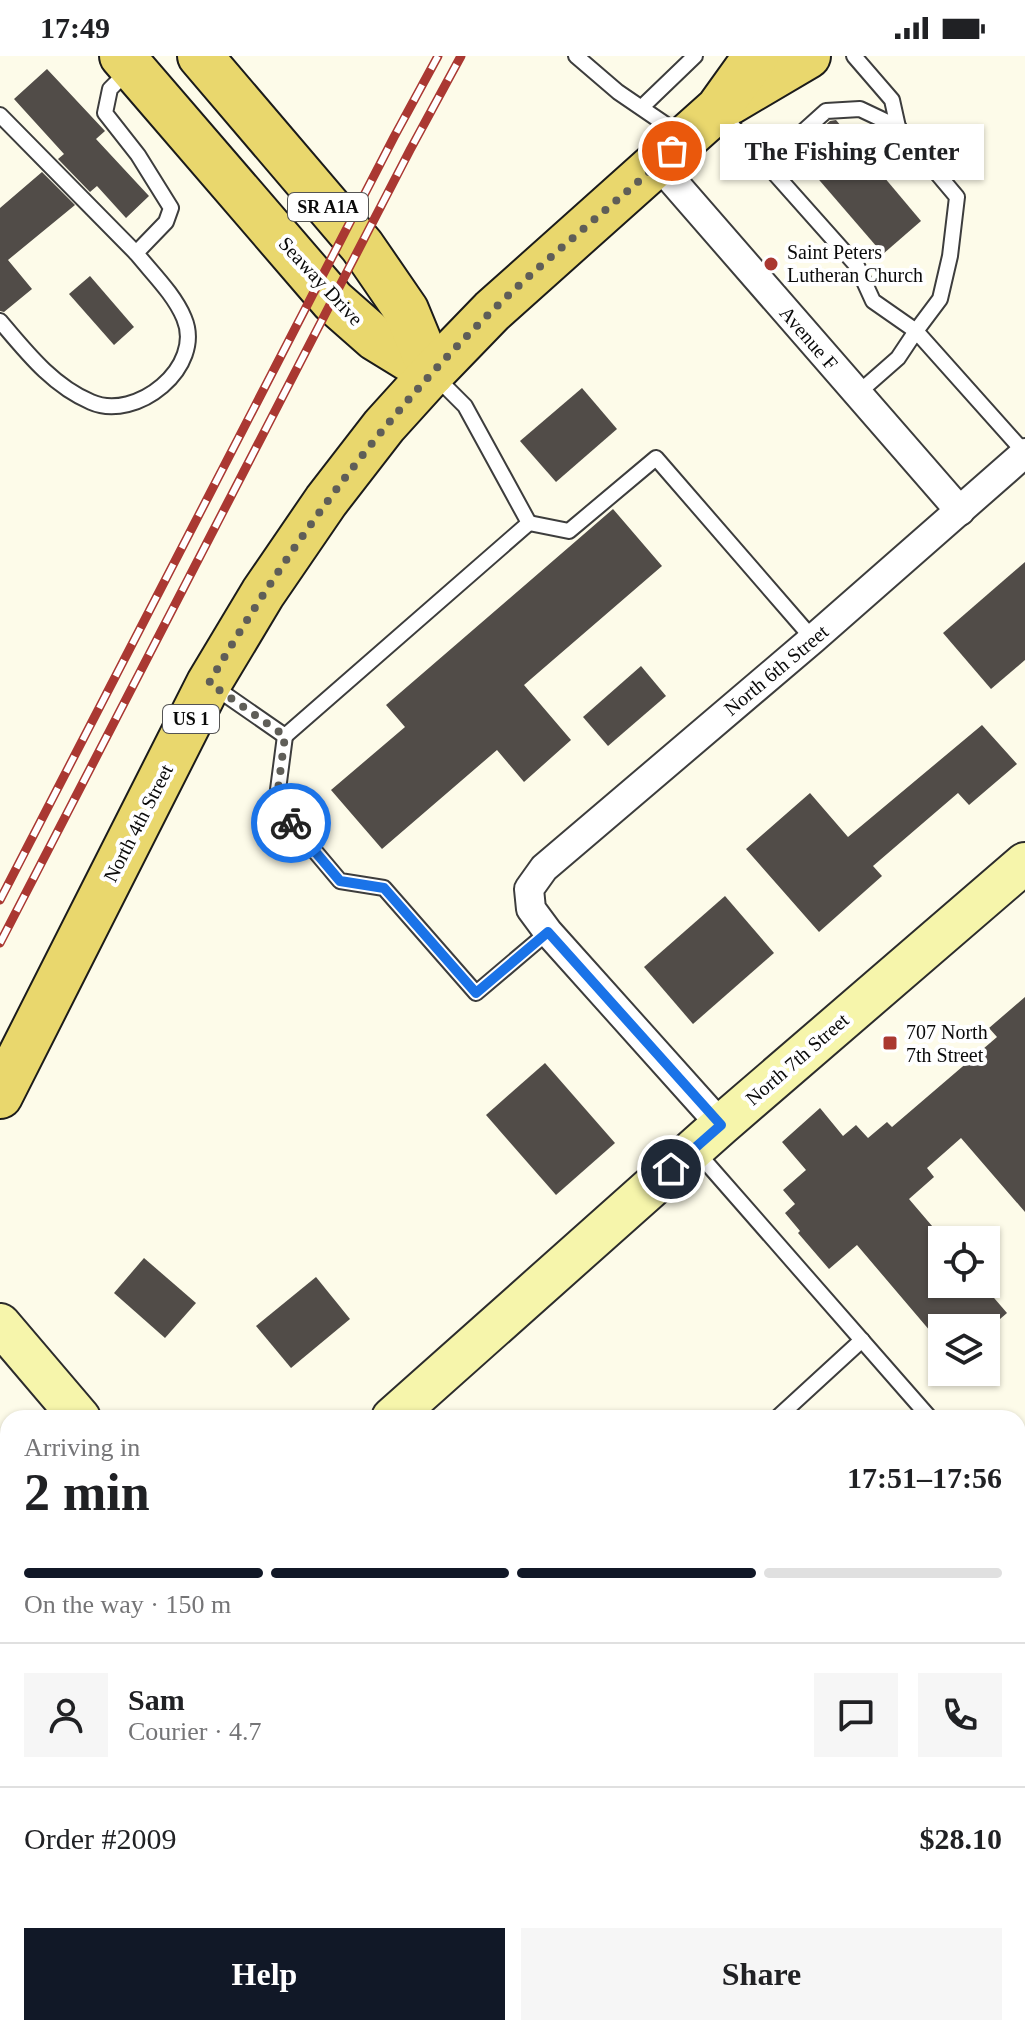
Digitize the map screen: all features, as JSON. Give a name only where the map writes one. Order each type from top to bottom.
[{"type":"main road","name":"SR A1A","points":[[200,56],[362,246],[406,310],[432,373]]},
{"type":"main road","name":"North 4th Street","points":[[0,1096],[209,683],[263,593],[326,501],[384,426],[492,311],[672,151],[736,77],[808,56]]},
{"type":"main road","name":"Seaway Drive","points":[[127,62],[333,301],[375,338],[432,373]]},
{"type":"street","name":"Avenue F","points":[[672,151],[857,394],[960,511]]},
{"type":"street","name":"North 6th Street","points":[[548,932],[531,909],[529,889],[544,868],[1025,453]]},
{"type":"street","name":"North 7th Street","points":[[401,1410],[708,1137],[1025,863]]},
{"type":"street","points":[[548,932],[708,1137]]},
{"type":"street","points":[[0,1324],[73,1410]]},
{"type":"lane","points":[[576,56],[618,92],[642,107],[672,151]]},
{"type":"lane","points":[[642,107],[695,56]]},
{"type":"lane","points":[[854,56],[892,100],[898,127]]},
{"type":"lane","points":[[127,62],[110,89],[105,113],[138,155],[171,208],[166,222],[136,253]]},
{"type":"lane","points":[[736,77],[767,164],[857,266],[873,301],[916,331],[1025,453]]},
{"type":"lane","points":[[767,164],[826,111],[860,109],[898,127],[957,197],[950,256],[940,299],[898,358],[857,394]]},
{"type":"lane","points":[[0,115],[136,253],[164,286],[185,319],[188,345],[184,362],[165,383],[133,405],[95,404],[55,382],[0,321]]},
{"type":"lane","points":[[432,373],[465,406],[529,523]]},
{"type":"lane","points":[[529,523],[569,531],[656,458],[813,639]]},
{"type":"lane","points":[[529,523],[285,736],[276,805],[340,881],[384,888],[476,993],[548,932]]},
{"type":"lane","points":[[209,683],[285,736]]},
{"type":"lane","points":[[708,1137],[862,1340],[923,1410]]},
{"type":"lane","points":[[786,1410],[862,1340]]},
{"type":"building","points":[[47,69],[105,131],[96,139],[149,196],[126,218],[97,186],[90,192],[58,159],[64,154],[14,99]]},
{"type":"building","points":[[836,120],[921,221],[883,254],[795,152],[830,121]]},
{"type":"building","points":[[42,172],[75,205],[8,260],[32,289],[4,312],[0,311],[0,208]]},
{"type":"building","points":[[90,276],[134,327],[114,345],[69,294]]},
{"type":"building","points":[[582,388],[617,429],[556,482],[520,441]]},
{"type":"building","points":[[613,509],[662,566],[524,685],[571,740],[524,782],[497,750],[382,849],[331,790],[405,727],[386,705]]},
{"type":"building","points":[[1025,562],[1025,660],[991,689],[943,633]]},
{"type":"building","points":[[641,666],[666,696],[608,746],[583,717]]},
{"type":"building","points":[[982,725],[1017,764],[969,805],[958,793],[873,866],[882,876],[819,932],[746,849],[810,793],[848,837]]},
{"type":"building","points":[[725,896],[774,953],[693,1024],[644,967]]},
{"type":"building","points":[[1025,997],[1025,1212],[961,1138],[927,1168],[934,1177],[909,1199],[932,1226],[928,1226],[928,1298],[994,1298],[1007,1313],[1000,1319],[1000,1314],[928,1314],[928,1329],[857,1245],[829,1269],[798,1233],[800,1231],[785,1213],[795,1204],[783,1190],[806,1170],[782,1142],[820,1108],[843,1136],[856,1125],[868,1138],[887,1122],[892,1127],[997,1037],[989,1028]]},
{"type":"building","points":[[545,1063],[615,1143],[556,1195],[486,1115]]},
{"type":"building","points":[[144,1258],[196,1303],[165,1338],[114,1293]]},
{"type":"building","points":[[316,1277],[350,1319],[291,1368],[256,1326]]},
{"type":"railway","points":[[0,900],[438,56]]},
{"type":"railway","points":[[0,943],[461,56]]},
{"type":"way so far","points":[[291,823],[276,805],[285,736],[209,683],[263,593],[326,501],[384,426],[492,311],[672,151]]},
{"type":"place","name":"The Fishing Center","points":[[672,151]]},
{"type":"place","name":"Saint Peters Lutheran Church","points":[[771,264]]},
{"type":"place","name":"707 North 7th Street","points":[[890,1043]]},
{"type":"route","points":[[291,823],[340,881],[384,888],[476,993],[548,932],[721,1125],[671,1169]]}]
